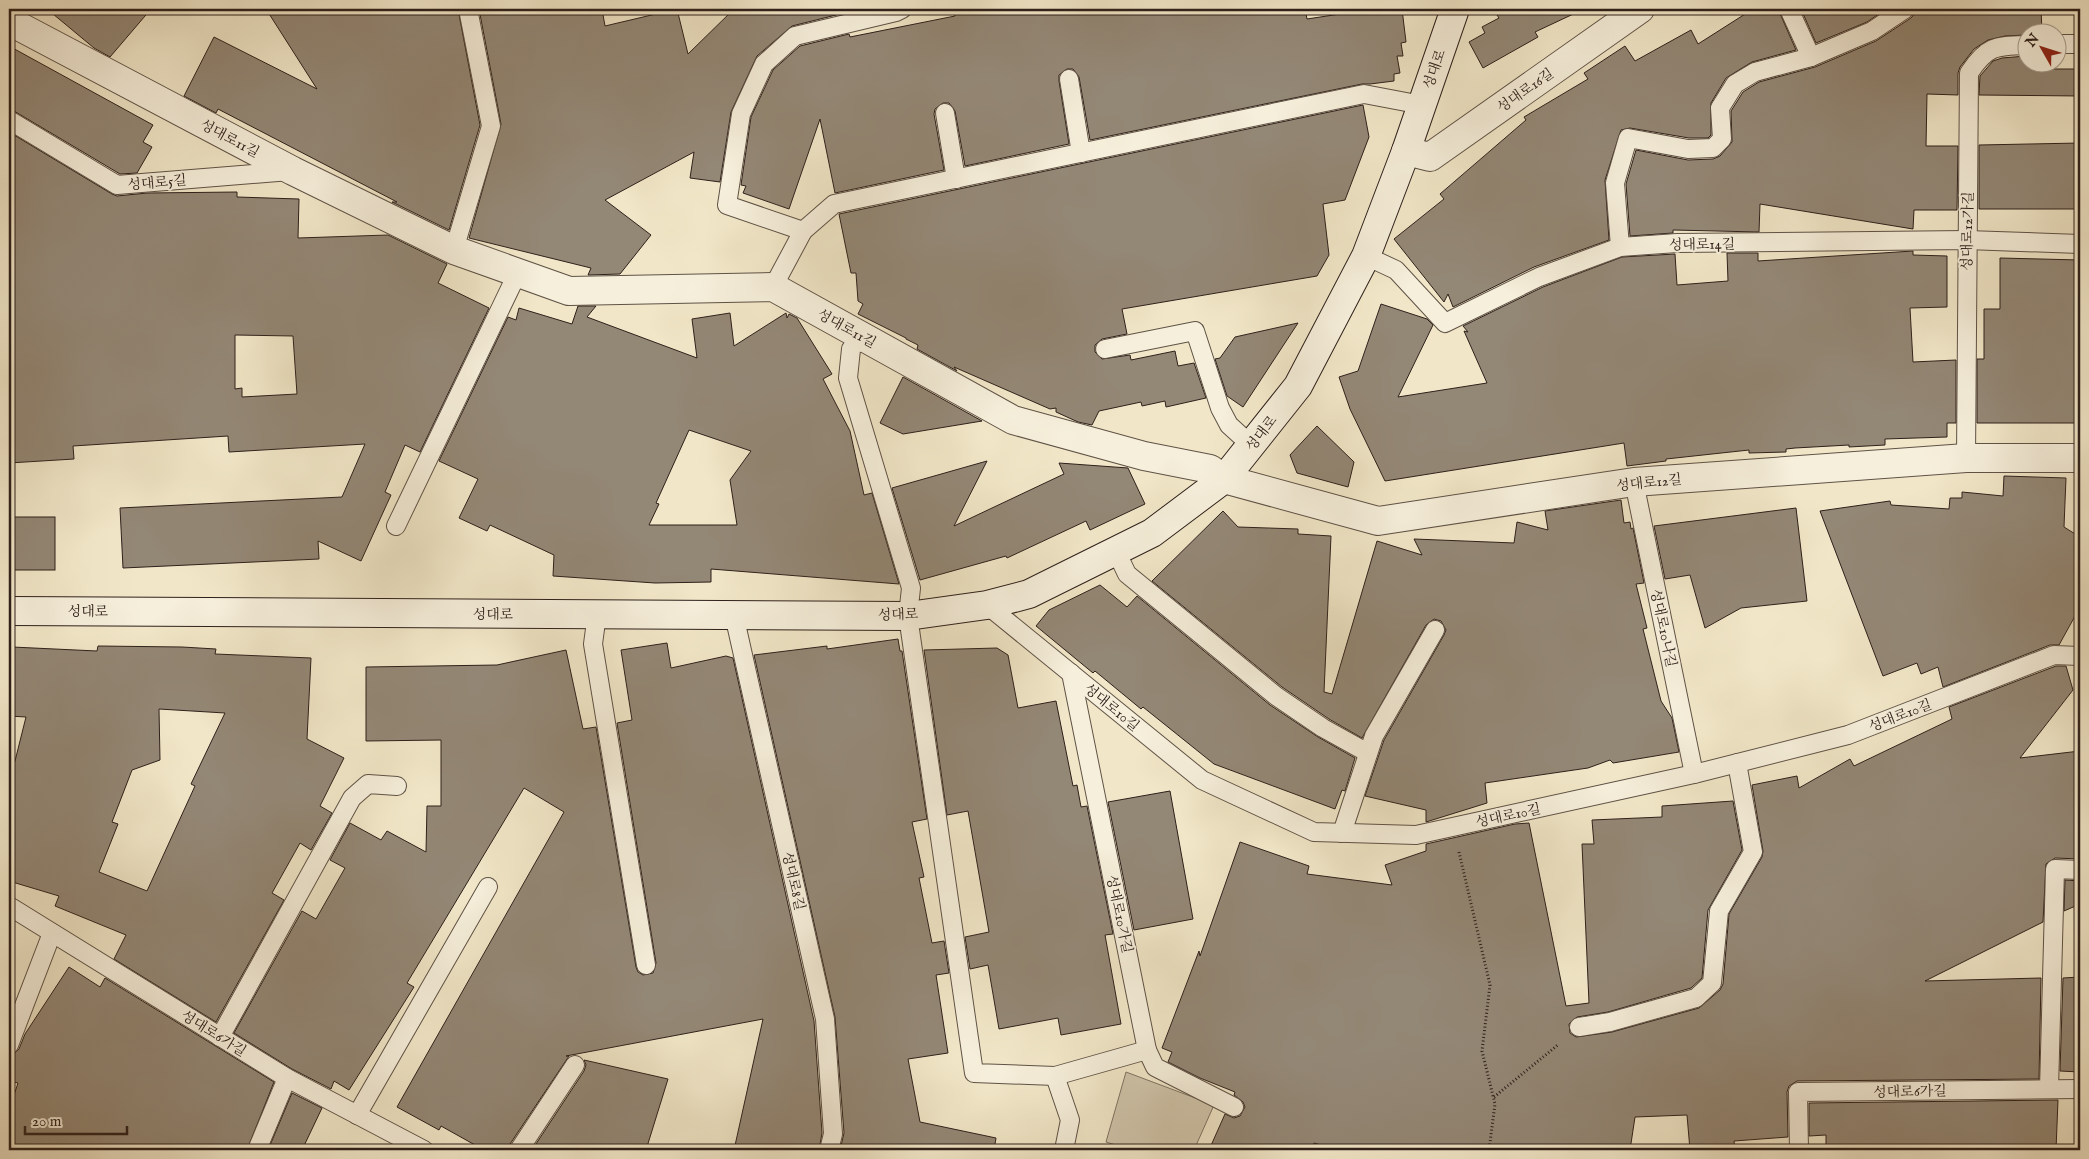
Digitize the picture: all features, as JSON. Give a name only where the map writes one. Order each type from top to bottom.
[{"type":"street","name":"성대로","points":[[9,611],[908,616],[987,605],[1029,594],[1152,533],[1224,479],[1298,386],[1366,256],[1406,151],[1455,9]]},
{"type":"street","name":"성대로16길","points":[[1406,151],[1430,157],[1640,9]]},
{"type":"street","name":"성대로11길","points":[[9,21],[293,171],[454,250],[570,291],[773,287],[1013,420],[1144,456],[1210,469],[1224,479]]},
{"type":"street","name":"성대로12길","points":[[1224,479],[1378,521],[1634,482],[1966,458],[2080,458]]},
{"type":"lane","points":[[454,250],[492,126],[468,9]]},
{"type":"lane","points":[[804,231],[727,205],[741,114],[764,64],[794,36],[902,9]]},
{"type":"lane","points":[[1789,9],[1811,57]]},
{"type":"lane","points":[[1620,247],[1615,183],[1628,138],[1688,149],[1713,148],[1722,139],[1720,108],[1735,84],[1756,72],[1811,57],[1872,30],[1905,9]]},
{"type":"lane","points":[[2066,44],[2080,44]]},
{"type":"lane","name":"성대로12가길","points":[[1966,458],[1969,73],[1981,55],[2001,46],[2016,45]]},
{"type":"lane","points":[[1069,79],[1081,153]]},
{"type":"lane","points":[[773,287],[804,231],[834,204],[1364,94],[1422,105]]},
{"type":"lane","points":[[945,113],[956,179]]},
{"type":"lane","name":"성대로5길","points":[[9,120],[117,185],[293,171]]},
{"type":"lane","name":"성대로14길","points":[[1366,256],[1396,270],[1445,323],[1539,277],[1620,247],[1677,243],[1967,240],[2080,244]]},
{"type":"lane","points":[[396,526],[518,272]]},
{"type":"lane","points":[[1105,349],[1195,330],[1220,408],[1229,425],[1251,445]]},
{"type":"lane","points":[[861,337],[851,349],[848,378],[911,588],[908,616],[974,1073],[1055,1076],[1147,1050]]},
{"type":"lane","name":"성대로10나길","points":[[1634,482],[1694,774]]},
{"type":"lane","points":[[1116,551],[1127,574],[1276,696],[1323,728],[1368,753]]},
{"type":"lane","name":"성대로10길","points":[[987,605],[1202,780],[1314,832],[1416,836],[1694,774],[1848,735],[2054,655],[2080,656]]},
{"type":"lane","points":[[597,614],[593,644],[646,964]]},
{"type":"lane","name":"성대로8길","points":[[734,615],[825,1019],[833,1134],[829,1150]]},
{"type":"lane","points":[[1342,833],[1374,736],[1436,630]]},
{"type":"lane","name":"성대로10가길","points":[[1071,673],[1147,1050],[1155,1067],[1234,1107]]},
{"type":"lane","points":[[1579,1027],[1610,1022],[1696,998],[1712,983],[1719,911],[1753,852],[1737,763]]},
{"type":"lane","points":[[220,1036],[352,798],[368,784],[397,786]]},
{"type":"lane","points":[[2049,1089],[2055,869],[2080,870]]},
{"type":"lane","points":[[357,1115],[488,887]]},
{"type":"lane","name":"성대로6가길","points":[[9,906],[287,1078],[357,1115],[392,1143],[424,1150]]},
{"type":"lane","points":[[9,1045],[52,933]]},
{"type":"lane","points":[[519,1150],[574,1065]]},
{"type":"lane","points":[[1055,1076],[1070,1120],[1064,1150]]},
{"type":"lane","points":[[257,1150],[287,1078]]},
{"type":"lane","name":"성대로6가길","points":[[1799,1150],[1798,1092],[2080,1089]]},
{"type":"path","points":[[1454,827],[1490,985],[1482,1051],[1495,1104],[1489,1150]]},
{"type":"path","points":[[1494,1097],[1579,1027]]},
{"type":"shaded area","points":[[1126,1072],[1214,1105],[1194,1150],[1132,1150],[1106,1142]]},
{"type":"building","points":[[47,9],[151,9],[110,57],[94,48]]},
{"type":"building","points":[[266,9],[458,9],[480,125],[449,230],[392,202],[397,202],[218,109],[216,113],[184,96],[214,37],[317,89]]},
{"type":"building","points":[[479,9],[602,9],[605,26],[677,9],[688,54],[734,9],[843,9],[844,13],[792,26],[757,56],[731,112],[720,182],[690,178],[694,152],[605,200],[651,235],[620,274],[588,275],[591,268],[469,238],[501,124]]},
{"type":"building","points":[[953,9],[1305,9],[1307,19],[1373,9],[1402,9],[1406,42],[1401,43],[1403,56],[1397,56],[1400,73],[1394,74],[1394,81],[1362,84],[1090,140],[1079,77],[1073,69],[1067,69],[1059,75],[1059,81],[1069,144],[965,166],[955,111],[949,103],[943,103],[935,109],[934,114],[944,170],[835,193],[820,119],[789,209],[743,193],[746,186],[741,185],[751,117],[773,70],[800,46],[849,34],[850,37],[955,16]]},
{"type":"building","points":[[1493,9],[1584,9],[1535,32],[1538,37],[1483,68],[1469,42],[1485,33],[1482,27],[1499,18]]},
{"type":"building","points":[[1753,9],[1778,9],[1796,50],[1752,62],[1726,78],[1711,103],[1711,135],[1708,138],[1689,138],[1630,128],[1621,130],[1605,180],[1609,240],[1534,267],[1453,307],[1448,294],[1444,302],[1394,239],[1444,199],[1440,194],[1526,120],[1524,117],[1588,79],[1584,73],[1625,46],[1635,61],[1691,30],[1698,44]]},
{"type":"building","points":[[1801,9],[1886,9],[1867,22],[1816,43]]},
{"type":"building","points":[[1919,9],[2041,9],[2042,22],[2016,22],[2016,35],[1988,40],[1974,49],[1960,67],[1958,73],[1958,95],[1927,94],[1926,146],[1958,146],[1957,210],[1914,210],[1913,229],[1760,204],[1759,232],[1673,230],[1673,233],[1630,236],[1626,184],[1636,150],[1688,160],[1713,159],[1720,156],[1732,142],[1731,111],[1743,92],[1759,82],[1815,67],[1876,41],[1911,18]]},
{"type":"building","points":[[9,46],[153,125],[143,142],[152,147],[137,173],[120,174],[9,109]]},
{"type":"building","points":[[2016,57],[2016,72],[2066,72],[2066,69],[2080,69],[2080,96],[1979,95],[1980,76],[1993,61]]},
{"type":"building","points":[[1363,105],[1369,137],[1345,200],[1323,204],[1329,255],[1317,276],[1122,309],[1127,334],[1102,339],[1095,345],[1095,352],[1102,359],[1130,355],[1131,360],[1175,351],[1178,366],[1194,363],[1206,398],[1166,407],[1165,401],[1142,406],[1141,402],[1099,411],[1092,425],[1078,422],[1056,412],[1056,408],[1050,409],[954,367],[957,371],[917,349],[918,345],[906,338],[858,314],[863,304],[858,301],[856,273],[851,273],[839,214]]},
{"type":"building","points":[[9,132],[117,196],[147,193],[237,192],[237,197],[299,199],[298,238],[388,235],[447,264],[438,283],[489,308],[420,452],[405,445],[385,492],[391,495],[361,561],[318,541],[319,559],[123,568],[120,508],[342,497],[365,444],[229,452],[228,436],[73,446],[74,459],[9,463]],"holes":[[[235,335],[293,336],[297,394],[242,397],[242,388],[235,389]]]},
{"type":"building","points":[[2080,143],[2080,209],[1979,209],[1979,145]]},
{"type":"building","points":[[1913,251],[1913,255],[1947,256],[1947,307],[1910,308],[1913,362],[1956,360],[1956,423],[1947,423],[1947,437],[1885,439],[1885,445],[1795,448],[1786,449],[1786,452],[1749,453],[1749,450],[1666,459],[1666,461],[1627,466],[1624,443],[1385,481],[1350,409],[1339,377],[1358,371],[1381,304],[1427,319],[1433,325],[1398,397],[1487,383],[1464,331],[1468,332],[1463,326],[1543,287],[1622,257],[1675,254],[1677,285],[1728,281],[1727,253],[1758,253],[1758,261]]},
{"type":"building","points":[[2000,258],[2080,260],[2080,423],[1977,423],[1977,359],[1984,359],[1984,309],[2000,309]]},
{"type":"building","points":[[578,306],[596,306],[587,317],[697,358],[692,319],[730,313],[734,346],[786,313],[787,318],[789,314],[797,318],[832,374],[823,379],[850,431],[864,495],[872,493],[899,584],[711,569],[711,582],[655,583],[553,576],[554,555],[490,525],[487,531],[459,518],[478,479],[439,461],[508,317],[516,320],[519,308],[572,324]],"holes":[[[689,430],[751,451],[730,480],[737,525],[649,525],[659,504],[656,503]]]},
{"type":"building","points":[[1298,323],[1243,407],[1227,396],[1215,359],[1220,358],[1235,337]]},
{"type":"building","points":[[903,377],[982,421],[903,434],[880,423]]},
{"type":"building","points":[[1317,426],[1354,462],[1348,487],[1297,473],[1290,455]]},
{"type":"building","points":[[987,461],[954,526],[1064,474],[1059,463],[1128,468],[1145,504],[1090,530],[1086,521],[1007,558],[1006,556],[920,580],[892,488]]},
{"type":"building","points":[[2004,476],[2066,478],[2064,527],[2080,537],[2080,607],[2059,645],[2050,645],[1943,687],[1938,667],[1921,674],[1917,663],[1883,676],[1820,511],[1890,501],[1891,505],[1949,509],[1950,498],[1962,498],[1962,492],[2003,496]]},
{"type":"building","points":[[1621,500],[1624,523],[1630,522],[1631,529],[1633,528],[1644,583],[1636,584],[1647,628],[1643,629],[1661,701],[1672,718],[1679,752],[1613,763],[1610,760],[1588,768],[1485,783],[1487,803],[1426,822],[1426,810],[1365,796],[1384,740],[1444,635],[1446,630],[1441,621],[1434,619],[1426,625],[1362,738],[1329,719],[1282,687],[1152,581],[1223,511],[1238,527],[1298,529],[1298,534],[1331,536],[1324,692],[1332,694],[1377,541],[1422,555],[1414,539],[1514,543],[1517,522],[1548,530],[1545,511]]},
{"type":"building","points":[[1796,508],[1807,601],[1741,608],[1705,628],[1690,575],[1665,579],[1654,526]]},
{"type":"building","points":[[9,517],[55,517],[55,570],[9,570]]},
{"type":"building","points":[[1100,585],[1127,607],[1137,596],[1270,705],[1318,737],[1355,758],[1345,791],[1342,790],[1335,809],[1214,764],[1143,707],[1141,709],[1095,671],[1093,673],[1036,626],[1049,610]]},
{"type":"building","points":[[898,639],[900,651],[902,651],[927,819],[912,822],[924,877],[919,878],[932,943],[944,941],[949,973],[936,975],[948,1053],[908,1059],[920,1122],[996,1138],[994,1150],[840,1150],[844,1133],[835,1017],[754,655],[827,646],[827,649]]},
{"type":"building","points":[[667,643],[671,668],[726,656],[733,658],[814,1021],[822,1133],[819,1150],[734,1150],[763,1019],[566,1056],[569,1056],[510,1144],[509,1150],[484,1150],[441,1126],[439,1130],[397,1107],[564,812],[524,788],[407,983],[414,987],[349,1090],[334,1081],[331,1089],[292,1069],[234,1033],[302,911],[316,919],[345,868],[330,860],[350,823],[381,840],[387,831],[426,852],[427,806],[441,806],[441,740],[366,741],[366,667],[497,665],[566,650],[583,729],[596,727],[636,967],[638,972],[643,975],[653,973],[656,963],[617,723],[632,720],[621,650]]},
{"type":"building","points":[[98,646],[182,647],[216,649],[215,654],[311,658],[307,739],[344,758],[320,806],[332,813],[311,850],[300,843],[272,893],[284,900],[216,1022],[114,959],[126,935],[55,906],[59,896],[9,881],[9,785],[26,717],[9,716],[12,647],[97,651]],"holes":[[[159,709],[225,713],[191,784],[195,786],[147,891],[99,872],[118,824],[112,822],[132,770],[160,760]]]},
{"type":"building","points":[[997,648],[1008,655],[1018,708],[1056,701],[1073,786],[1077,785],[1081,807],[1087,806],[1113,934],[1105,935],[1121,1024],[1061,1035],[1058,1018],[999,1029],[988,965],[970,969],[965,937],[989,932],[968,811],[947,815],[924,650]]},
{"type":"building","points":[[2056,666],[2066,666],[2073,690],[2020,758],[2080,751],[2080,859],[2055,858],[2046,864],[2043,922],[1925,981],[2041,978],[2039,1079],[1797,1081],[1789,1086],[1787,1092],[1788,1137],[1734,1141],[1735,1150],[1690,1150],[1687,1115],[1635,1117],[1630,1150],[1338,1150],[1314,1143],[1311,1150],[1209,1150],[1225,1114],[1234,1118],[1240,1116],[1245,1107],[1243,1102],[1234,1095],[1235,1092],[1200,1078],[1168,1062],[1172,1052],[1162,1048],[1199,951],[1200,956],[1240,842],[1309,866],[1307,874],[1392,885],[1385,865],[1426,851],[1426,844],[1515,824],[1529,823],[1566,1006],[1589,1003],[1582,844],[1594,844],[1592,820],[1662,817],[1662,806],[1733,801],[1742,850],[1708,910],[1702,978],[1691,988],[1608,1012],[1577,1017],[1569,1024],[1570,1033],[1576,1037],[1612,1032],[1699,1008],[1720,990],[1723,984],[1729,914],[1762,857],[1763,851],[1752,785],[1797,776],[1799,788],[1850,759],[1854,766],[1952,719],[1949,707]]},
{"type":"building","points":[[1170,791],[1193,919],[1134,930],[1108,802]]},
{"type":"building","points":[[2065,880],[2080,881],[2080,904],[2064,911]]},
{"type":"building","points":[[69,967],[100,987],[105,978],[274,1082],[247,1150],[9,1150],[9,1110],[18,1083],[9,1081],[9,1058],[19,1049],[25,1034]]},
{"type":"building","points":[[2080,977],[2080,1072],[2060,1071],[2063,978]]},
{"type":"building","points":[[584,1060],[668,1079],[646,1150],[532,1150],[584,1071],[586,1065]]},
{"type":"building","points":[[292,1093],[322,1108],[302,1150],[268,1150]]},
{"type":"building","points":[[2058,1100],[2056,1150],[1968,1148],[1968,1150],[1826,1150],[1826,1135],[1809,1136],[1809,1103]]}]
